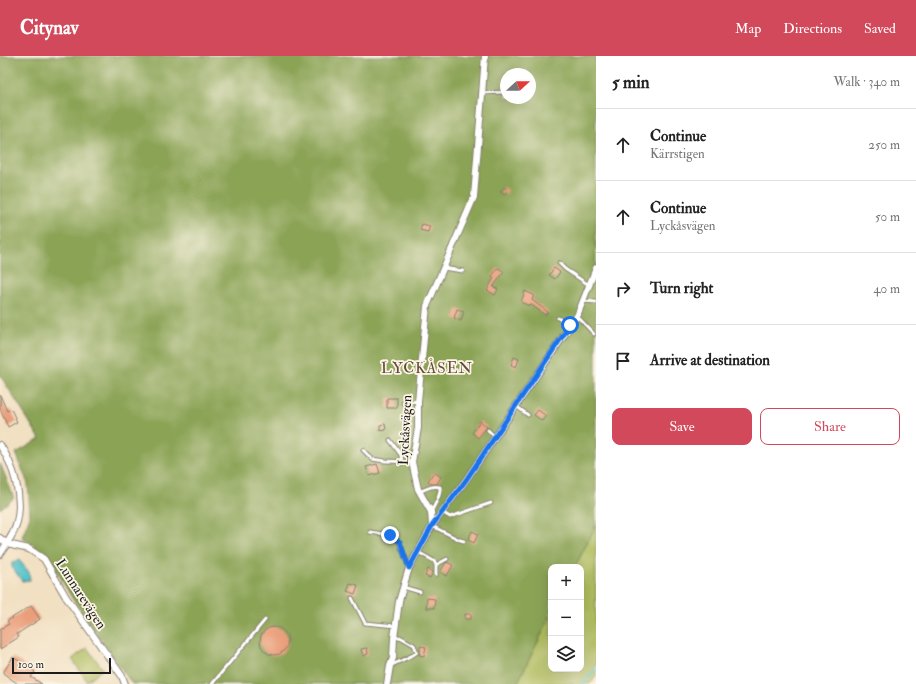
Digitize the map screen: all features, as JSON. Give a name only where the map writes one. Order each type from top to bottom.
[{"type":"street","name":"Lyckåsvägen","points":[[432,526],[431,512],[419,492],[412,462],[418,428],[418,401],[427,306],[474,197],[485,56]]},
{"type":"street","points":[[387,684],[393,658],[399,602],[409,568],[432,526],[466,480],[577,316],[596,268]]},
{"type":"street","points":[[0,445],[6,454],[17,485],[19,502],[17,522],[7,544],[0,554]]},
{"type":"street","name":"Lunnarevägen","points":[[0,538],[7,544],[28,549],[44,559],[66,597],[122,676],[125,684]]},
{"type":"lane","points":[[482,93],[500,92]]},
{"type":"lane","points":[[559,263],[565,269],[589,285]]},
{"type":"lane","points":[[443,268],[463,271]]},
{"type":"lane","points":[[583,301],[596,302]]},
{"type":"lane","points":[[577,316],[594,334]]},
{"type":"lane","points":[[558,318],[570,325]]},
{"type":"lane","points":[[403,404],[418,401]]},
{"type":"lane","points":[[516,406],[528,415]]},
{"type":"lane","points":[[488,430],[495,437]]},
{"type":"lane","points":[[390,440],[401,455],[402,462]]},
{"type":"lane","points":[[363,450],[372,459],[412,462]]},
{"type":"lane","points":[[419,492],[431,487],[440,487],[439,496],[431,512]]},
{"type":"lane","points":[[442,512],[450,518],[491,503]]},
{"type":"lane","points":[[432,526],[464,541]]},
{"type":"lane","points":[[370,532],[390,535],[400,542],[409,568]]},
{"type":"lane","points":[[418,552],[434,561],[436,565],[436,575]]},
{"type":"lane","points":[[436,565],[447,559]]},
{"type":"lane","points":[[403,587],[420,592]]},
{"type":"lane","points":[[352,598],[365,623],[396,626]]},
{"type":"lane","points":[[212,684],[264,620]]},
{"type":"lane","points":[[390,666],[417,652],[414,645],[400,637],[394,638]]},
{"type":"green space","points":[[0,56],[596,56],[596,525],[576,564],[548,564],[548,621],[517,684],[132,684],[72,598],[48,556],[22,537],[30,516],[28,484],[16,453],[40,439],[0,375]]},
{"type":"green space","points":[[0,463],[14,498],[0,509]]},
{"type":"green space","points":[[596,525],[596,676],[590,684],[517,684],[548,621],[548,672],[584,672],[584,564],[576,564]]},
{"type":"green space","points":[[87,648],[103,669],[87,681],[72,659]]},
{"type":"water","points":[[19,560],[29,572],[30,580],[22,581],[12,567],[12,563]]},
{"type":"building","points":[[504,187],[508,190],[505,195],[500,192]]},
{"type":"building","points":[[422,224],[430,226],[428,232],[420,230]]},
{"type":"building","points":[[498,268],[504,272],[493,287],[498,289],[495,295],[487,290],[494,278],[492,276]]},
{"type":"building","points":[[554,268],[560,272],[555,279],[549,275]]},
{"type":"building","points":[[525,291],[534,295],[532,300],[548,312],[545,315],[530,304],[529,306],[521,302]]},
{"type":"building","points":[[457,309],[464,311],[461,321],[454,318]]},
{"type":"building","points":[[514,357],[519,359],[516,367],[511,365]]},
{"type":"building","points":[[0,395],[7,411],[11,409],[17,422],[8,427],[0,409]]},
{"type":"building","points":[[387,398],[397,398],[397,408],[387,408]]},
{"type":"building","points":[[538,410],[546,416],[542,421],[534,415]]},
{"type":"building","points":[[480,421],[487,427],[478,438],[472,433]]},
{"type":"building","points":[[385,424],[386,430],[380,431],[380,425]]},
{"type":"building","points":[[377,464],[380,473],[369,476],[366,467]]},
{"type":"building","points":[[434,472],[441,477],[437,484],[432,484],[428,481]]},
{"type":"building","points":[[472,531],[478,534],[474,543],[468,540]]},
{"type":"building","points":[[447,562],[453,565],[447,576],[440,572]]},
{"type":"building","points":[[428,569],[433,572],[430,578],[425,576]]},
{"type":"building","points":[[350,583],[358,585],[355,594],[347,591]]},
{"type":"building","points":[[427,598],[435,599],[434,608],[426,608]]},
{"type":"building","points":[[31,606],[40,619],[17,634],[19,637],[0,649],[0,629],[9,624],[7,621]]},
{"type":"building","points":[[465,614],[471,614],[471,619],[465,619]]},
{"type":"building","points":[[274,627],[284,631],[288,641],[284,651],[274,655],[264,651],[260,641],[264,631]]},
{"type":"building","points":[[420,646],[426,647],[424,656],[419,655]]},
{"type":"building","points":[[367,648],[368,654],[363,656],[361,649]]},
{"type":"building","points":[[13,657],[35,672],[31,677],[42,684],[18,684],[3,673]]},
{"type":"waterway","points":[[583,684],[596,668]]},
{"type":"district","name":"LYCKÅSEN","points":[[427,368]]},
{"type":"route","points":[[390,535],[400,542],[409,568],[432,526],[466,480],[570,325]]}]
